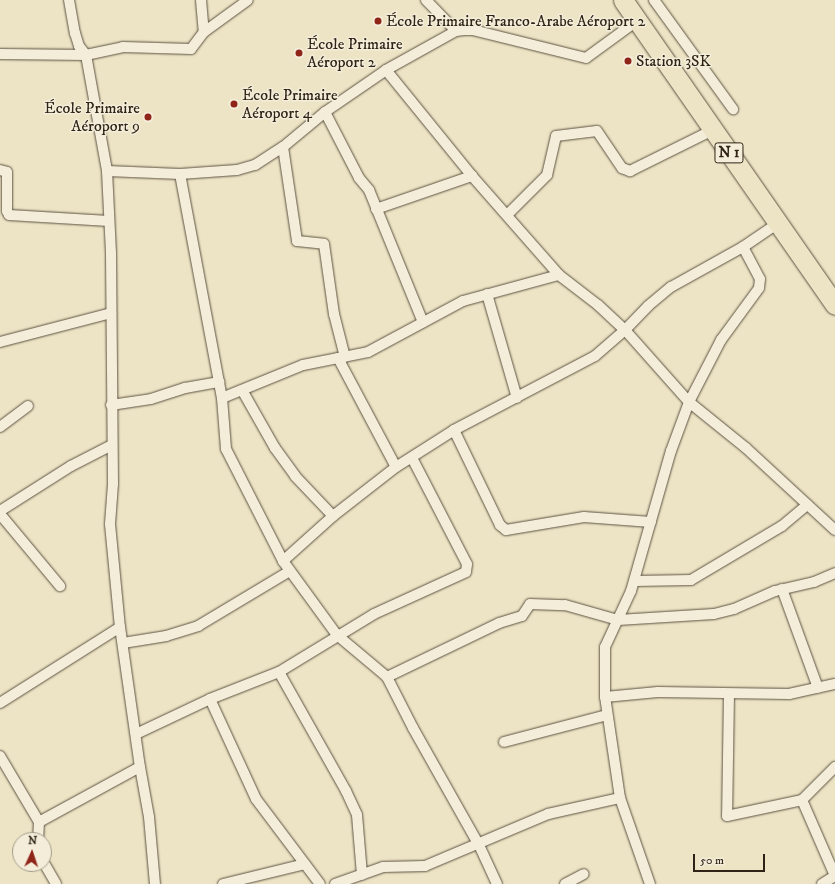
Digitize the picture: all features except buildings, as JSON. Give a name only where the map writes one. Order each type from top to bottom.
[{"type":"highway","name":"N 1","points":[[623,0],[835,305]]},
{"type":"street","points":[[69,0],[79,46],[86,55],[107,171],[111,313],[112,445],[110,524],[120,627],[140,767],[149,817],[155,884]]},
{"type":"street","points":[[201,0],[204,32]]},
{"type":"street","points":[[0,54],[86,55],[123,48],[191,50],[204,32],[248,0]]},
{"type":"street","points":[[426,0],[456,31]]},
{"type":"street","points":[[654,0],[733,109]]},
{"type":"street","points":[[107,171],[180,174],[237,170],[255,164],[282,147],[325,112],[386,70],[456,31],[473,30],[586,58],[638,20]]},
{"type":"street","points":[[386,70],[472,176],[507,214],[559,275],[598,305],[625,330],[689,402],[746,448],[835,530]]},
{"type":"street","points":[[325,112],[359,178],[369,190],[423,322]]},
{"type":"street","points":[[507,214],[547,175],[556,136],[597,131],[622,168],[630,171],[713,130]]},
{"type":"street","points":[[282,147],[297,241],[324,244],[341,357],[396,468]]},
{"type":"street","points":[[0,170],[7,172],[7,211],[9,215],[109,220]]},
{"type":"street","points":[[180,174],[222,398],[226,449],[290,571],[337,635],[387,677],[412,728],[479,845],[497,884]]},
{"type":"street","points":[[376,209],[472,176]]},
{"type":"street","points":[[283,560],[333,516],[396,468],[454,430],[595,356],[625,330],[648,306],[671,287],[743,247],[778,224]]},
{"type":"street","points":[[650,884],[620,798],[605,697],[605,647],[635,581],[671,451],[689,402],[721,340],[758,288],[760,279],[743,247]]},
{"type":"street","points":[[222,398],[282,372],[383,345],[457,304],[487,294],[559,275]]},
{"type":"street","points":[[487,294],[517,398]]},
{"type":"street","points":[[0,342],[111,313]]},
{"type":"street","points":[[111,405],[151,399],[185,388],[219,382]]},
{"type":"street","points":[[242,390],[275,448],[291,471],[333,516]]},
{"type":"street","points":[[0,427],[28,406]]},
{"type":"street","points":[[454,430],[500,525],[506,530],[584,517],[651,522]]},
{"type":"street","points":[[60,586],[2,518],[85,458],[112,445]]},
{"type":"street","points":[[136,734],[210,700],[279,672],[337,635],[468,569],[412,458]]},
{"type":"street","points":[[635,581],[691,580],[782,526],[807,505]]},
{"type":"street","points":[[123,643],[166,636],[198,626],[290,571]]},
{"type":"street","points":[[387,677],[499,623],[522,616],[530,604],[565,605],[618,620],[724,612],[782,589],[814,582],[835,573]]},
{"type":"street","points":[[782,589],[818,688]]},
{"type":"street","points":[[0,703],[120,627]]},
{"type":"street","points":[[279,672],[346,791],[357,815],[362,875]]},
{"type":"street","points":[[605,697],[658,692],[789,694],[835,684]]},
{"type":"street","points":[[729,694],[727,816],[802,800],[835,767]]},
{"type":"street","points":[[210,700],[256,799],[320,884]]},
{"type":"street","points":[[504,742],[607,715]]},
{"type":"street","points":[[0,756],[39,822],[38,832]]},
{"type":"street","points":[[39,822],[140,767]]},
{"type":"street","points":[[335,884],[391,866],[425,866],[479,845],[548,814],[620,798]]},
{"type":"street","points":[[802,800],[835,876],[822,884]]},
{"type":"street","points":[[223,884],[305,864]]},
{"type":"street","points":[[49,872],[56,884]]},
{"type":"street","points":[[565,884],[584,874]]},
{"type":"place","name":"École Primaire Franco-Arabe Aéroport 2","points":[[378,21]]},
{"type":"place","name":"École Primaire Aéroport 2","points":[[299,53]]},
{"type":"place","name":"Station 3SK","points":[[628,61]]},
{"type":"place","name":"École Primaire Aéroport 4","points":[[234,104]]},
{"type":"place","name":"École Primaire Aéroport 9","points":[[148,117]]}]
